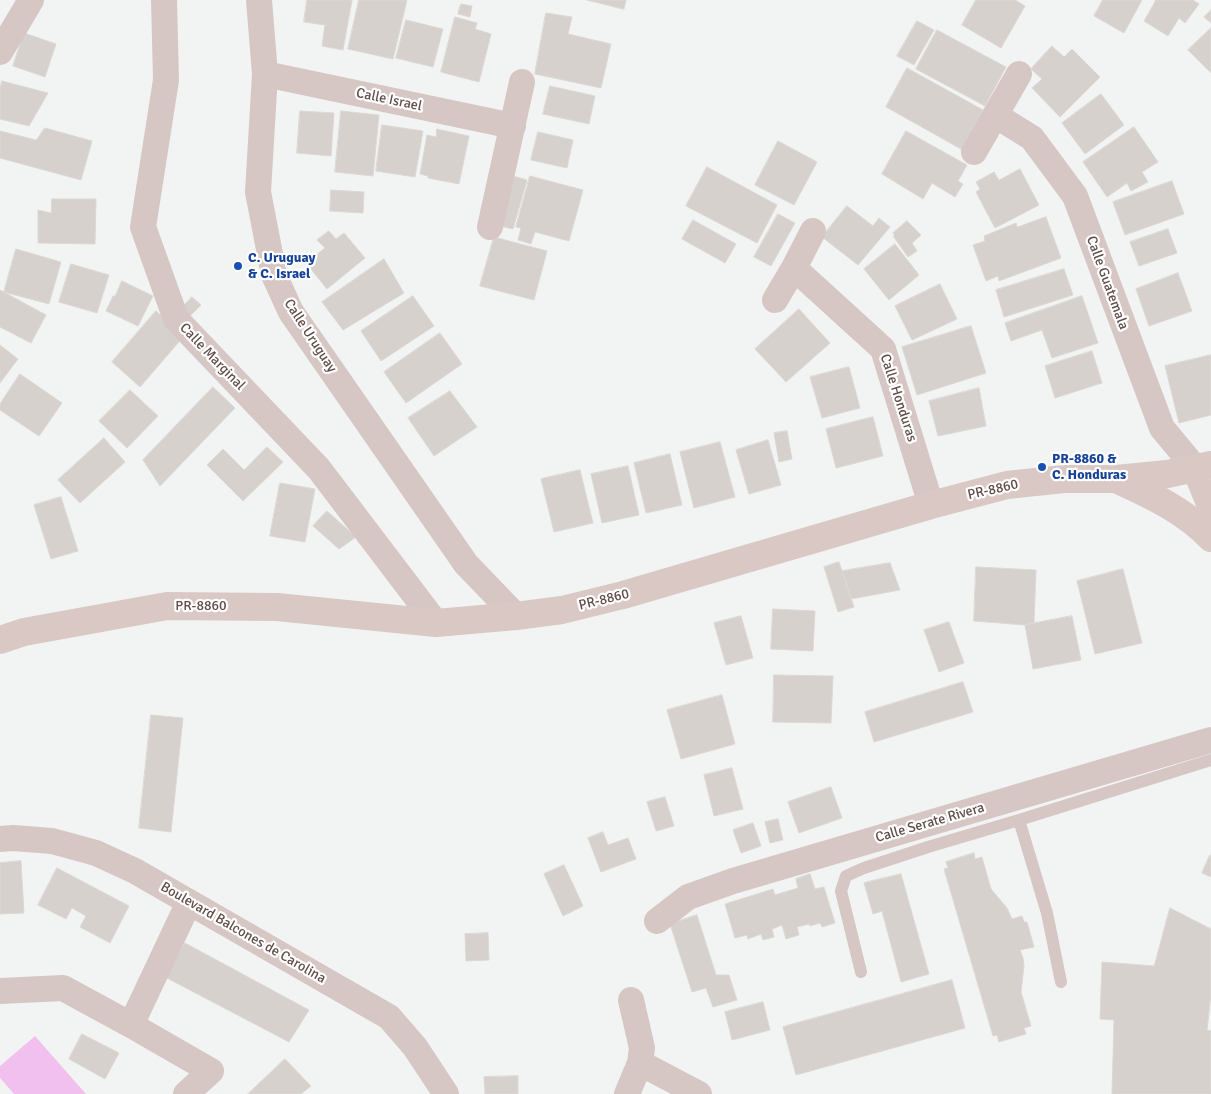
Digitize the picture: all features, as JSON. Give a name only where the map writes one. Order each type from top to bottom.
[{"type":"street","points":[[1,50],[31,0]]},
{"type":"street","name":"Calle Marginal","points":[[164,0],[166,80],[143,227],[176,319],[319,469],[436,623]]},
{"type":"street","name":"Calle Uruguay","points":[[259,0],[265,74],[258,192],[274,275],[291,312],[466,564],[516,616]]},
{"type":"street","name":"Calle Israel","points":[[265,74],[513,126]]},
{"type":"street","points":[[974,152],[1019,74]]},
{"type":"street","points":[[490,228],[522,82]]},
{"type":"street","name":"Calle Guatemala","points":[[995,115],[1032,138],[1075,196],[1162,428],[1204,467]]},
{"type":"street","points":[[775,300],[813,231]]},
{"type":"street","name":"Calle Honduras","points":[[794,268],[883,349],[931,505]]},
{"type":"street","points":[[1204,467],[1211,506]]},
{"type":"street","name":"PR-8860","points":[[0,640],[24,632],[167,606],[277,607],[436,623],[562,610],[623,596],[1007,484],[1064,479],[1116,479],[1166,474],[1204,467]]},
{"type":"street","points":[[1116,479],[1153,496],[1186,516],[1211,538]]},
{"type":"street","name":"Calle Serate Rivera","points":[[658,921],[688,897],[733,881],[1211,740]]},
{"type":"street","name":"Boulevard Balcones de Carolina","points":[[0,839],[13,838],[52,842],[96,853],[136,871],[388,1017],[415,1047],[446,1094]]},
{"type":"street","points":[[131,1024],[189,902]]},
{"type":"street","points":[[0,991],[63,988],[131,1024],[211,1071],[186,1094]]},
{"type":"street","points":[[627,1094],[640,1062],[642,1048],[631,1000]]},
{"type":"street","points":[[640,1062],[699,1094]]},
{"type":"lane","points":[[861,972],[841,891],[846,876],[873,865],[1211,760]]},
{"type":"lane","points":[[1019,820],[1047,913],[1061,982]]},
{"type":"shaded area","points":[[35,1036],[86,1094],[14,1094],[0,1078],[0,1066]]},
{"type":"building","points":[[307,0],[352,0],[343,50],[322,46],[325,25],[304,22]]},
{"type":"building","points":[[359,0],[407,0],[393,59],[348,49]]},
{"type":"building","points":[[587,0],[626,0],[624,9]]},
{"type":"building","points":[[976,0],[1015,0],[1025,6],[1001,48],[962,25]]},
{"type":"building","points":[[1103,0],[1142,0],[1124,33],[1094,16]]},
{"type":"building","points":[[1156,0],[1193,0],[1199,4],[1185,23],[1179,18],[1168,36],[1144,21]]},
{"type":"building","points":[[461,4],[472,6],[470,17],[458,14]]},
{"type":"building","points":[[1211,10],[1211,23],[1204,17]]},
{"type":"building","points":[[546,13],[572,17],[568,34],[611,44],[601,88],[535,74]]},
{"type":"building","points":[[455,17],[477,23],[475,29],[491,34],[479,82],[441,72]]},
{"type":"building","points":[[406,20],[443,29],[433,67],[396,58]]},
{"type":"building","points":[[917,21],[934,30],[914,65],[897,56]]},
{"type":"building","points":[[1211,28],[1211,73],[1188,50]]},
{"type":"building","points":[[937,30],[1006,67],[985,106],[916,69]]},
{"type":"building","points":[[24,33],[56,44],[45,77],[13,66]]},
{"type":"building","points":[[1052,46],[1064,57],[1072,49],[1100,77],[1060,117],[1032,88],[1042,79],[1031,69]]},
{"type":"building","points":[[907,68],[983,110],[961,149],[886,107]]},
{"type":"building","points":[[2,81],[48,93],[29,126],[0,119],[0,89]]},
{"type":"building","points":[[550,86],[595,96],[589,124],[543,114]]},
{"type":"building","points":[[1101,94],[1124,125],[1085,154],[1062,123]]},
{"type":"building","points":[[300,111],[334,113],[331,156],[297,153]]},
{"type":"building","points":[[341,111],[379,115],[373,176],[335,172]]},
{"type":"building","points":[[382,125],[423,131],[415,177],[376,171]]},
{"type":"building","points":[[1134,127],[1158,162],[1142,172],[1148,182],[1131,191],[1127,183],[1107,197],[1083,162]]},
{"type":"building","points":[[45,128],[92,141],[81,180],[0,158],[0,131],[36,140]]},
{"type":"building","points":[[437,129],[469,136],[459,184],[428,178],[428,176],[420,174],[427,135],[436,137]]},
{"type":"building","points":[[906,131],[967,165],[958,181],[963,184],[955,197],[932,183],[923,199],[882,174]]},
{"type":"building","points":[[538,132],[573,140],[567,168],[531,160]]},
{"type":"building","points":[[778,141],[817,162],[794,205],[755,185]]},
{"type":"building","points":[[707,167],[777,205],[757,243],[686,206]]},
{"type":"building","points":[[1020,169],[1039,205],[995,228],[976,192],[980,189],[976,182],[994,172],[999,180]]},
{"type":"building","points":[[510,175],[527,180],[513,229],[496,225]]},
{"type":"building","points":[[530,176],[583,190],[569,241],[535,232],[531,244],[518,240],[521,228],[516,227]]},
{"type":"building","points":[[1172,181],[1184,214],[1125,235],[1113,202]]},
{"type":"building","points":[[331,190],[364,192],[363,213],[330,211]]},
{"type":"building","points":[[52,199],[96,199],[95,244],[38,243],[38,210],[51,213]]},
{"type":"building","points":[[847,206],[873,226],[879,218],[890,227],[858,265],[822,237]]},
{"type":"building","points":[[778,214],[795,223],[771,266],[754,257]]},
{"type":"building","points":[[1046,217],[1061,258],[999,281],[998,276],[986,281],[973,245],[985,241],[984,236],[1016,223],[1017,227]]},
{"type":"building","points":[[693,220],[736,244],[725,263],[682,239]]},
{"type":"building","points":[[907,221],[921,235],[912,243],[917,251],[908,257],[893,236],[895,235],[893,233]]},
{"type":"building","points":[[1168,229],[1177,253],[1139,266],[1130,242]]},
{"type":"building","points":[[329,231],[336,239],[344,233],[365,258],[327,289],[306,263],[325,248],[317,240]]},
{"type":"building","points":[[494,237],[547,251],[534,300],[480,286]]},
{"type":"building","points":[[895,244],[919,275],[889,300],[864,269]]},
{"type":"building","points":[[16,249],[61,262],[49,304],[4,292]]},
{"type":"building","points":[[384,259],[404,293],[343,330],[322,302]]},
{"type":"building","points":[[71,264],[109,275],[97,313],[59,302]]},
{"type":"building","points":[[1064,269],[1073,295],[1004,317],[996,290]]},
{"type":"building","points":[[1178,273],[1192,311],[1149,326],[1136,289]]},
{"type":"building","points":[[122,281],[153,296],[138,326],[106,311]]},
{"type":"building","points":[[940,284],[957,319],[912,340],[895,306]]},
{"type":"building","points":[[0,290],[46,315],[31,343],[0,327]]},
{"type":"building","points":[[413,296],[434,326],[381,361],[361,331]]},
{"type":"building","points":[[1082,296],[1098,343],[1052,358],[1042,330],[1011,341],[1005,323]]},
{"type":"building","points":[[192,297],[201,305],[189,317],[181,309]]},
{"type":"building","points":[[799,309],[830,343],[786,382],[755,349]]},
{"type":"building","points":[[156,311],[184,336],[140,387],[112,362]]},
{"type":"building","points":[[971,326],[986,373],[917,395],[902,347]]},
{"type":"building","points":[[440,333],[462,364],[406,403],[384,372]]},
{"type":"building","points":[[0,345],[18,359],[0,383]]},
{"type":"building","points":[[1092,351],[1102,383],[1055,398],[1045,366]]},
{"type":"building","points":[[1211,355],[1211,415],[1179,423],[1165,366]]},
{"type":"building","points":[[849,367],[860,408],[822,418],[810,377]]},
{"type":"building","points":[[20,374],[62,403],[39,436],[0,410],[0,404]]},
{"type":"building","points":[[213,387],[235,408],[160,486],[143,460]]},
{"type":"building","points":[[979,388],[986,426],[938,436],[929,401]]},
{"type":"building","points":[[130,390],[158,416],[127,448],[99,421]]},
{"type":"building","points":[[450,391],[477,427],[434,456],[408,418]]},
{"type":"building","points":[[873,417],[883,456],[836,468],[826,429]]},
{"type":"building","points":[[787,431],[792,459],[779,462],[774,433]]},
{"type":"building","points":[[104,438],[125,462],[80,503],[58,480]]},
{"type":"building","points":[[768,440],[781,485],[749,494],[736,450]]},
{"type":"building","points":[[720,442],[735,497],[694,508],[680,452]]},
{"type":"building","points":[[267,447],[283,462],[243,501],[207,465],[223,449],[244,470]]},
{"type":"building","points":[[670,454],[682,505],[646,513],[634,463]]},
{"type":"building","points":[[628,466],[639,515],[602,523],[591,474]]},
{"type":"building","points":[[580,470],[593,523],[554,532],[541,479]]},
{"type":"building","points":[[280,483],[315,489],[305,542],[270,536]]},
{"type":"building","points":[[61,497],[78,551],[51,559],[34,505]]},
{"type":"building","points":[[327,511],[356,537],[339,549],[313,526]]},
{"type":"building","points":[[839,562],[854,607],[838,612],[824,567]]},
{"type":"building","points":[[890,563],[900,590],[851,599],[842,571]]},
{"type":"building","points":[[976,567],[1036,570],[1034,623],[1025,625],[974,621]]},
{"type":"building","points":[[1123,569],[1142,643],[1095,654],[1077,581]]},
{"type":"building","points":[[773,609],[815,611],[813,651],[771,649]]},
{"type":"building","points":[[741,616],[753,658],[726,665],[714,623]]},
{"type":"building","points":[[1072,616],[1081,660],[1033,669],[1025,625]]},
{"type":"building","points":[[949,622],[964,663],[939,672],[924,630]]},
{"type":"building","points":[[774,675],[833,676],[831,723],[773,722]]},
{"type":"building","points":[[963,682],[973,712],[874,742],[865,712]]},
{"type":"building","points":[[722,695],[735,744],[681,759],[667,710]]},
{"type":"building","points":[[151,715],[183,718],[171,832],[139,828]]},
{"type":"building","points":[[732,768],[743,809],[714,816],[704,775]]},
{"type":"building","points":[[831,787],[842,818],[799,833],[788,802]]},
{"type":"building","points":[[665,797],[674,826],[656,831],[647,802]]},
{"type":"building","points":[[778,819],[783,840],[770,843],[765,822]]},
{"type":"building","points":[[753,823],[761,846],[741,853],[733,830]]},
{"type":"building","points":[[603,832],[608,845],[628,838],[636,859],[601,872],[588,838]]},
{"type":"building","points":[[974,853],[975,859],[982,857],[991,889],[1007,908],[1012,919],[1022,916],[1024,922],[1027,922],[1034,947],[1020,950],[1024,966],[1021,992],[1031,1026],[1024,1028],[1026,1034],[999,1042],[997,1035],[993,1036],[944,869],[948,868],[946,862]]},
{"type":"building","points":[[1211,856],[1211,877],[1202,873]]},
{"type":"building","points":[[21,861],[24,913],[0,914],[0,863]]},
{"type":"building","points":[[564,865],[583,906],[563,916],[544,874]]},
{"type":"building","points":[[57,868],[129,906],[110,943],[80,927],[86,916],[72,908],[66,919],[38,905]]},
{"type":"building","points":[[810,874],[815,889],[824,887],[835,923],[822,927],[820,923],[797,927],[799,935],[786,939],[782,925],[772,929],[774,937],[763,940],[761,934],[748,939],[747,935],[735,938],[725,904],[773,889],[775,895],[798,888],[796,879]]},
{"type":"building","points":[[901,874],[929,974],[901,982],[882,911],[873,914],[864,883]]},
{"type":"building","points":[[1170,908],[1211,929],[1211,995],[1207,1030],[1211,1031],[1211,1094],[1112,1094],[1114,1020],[1100,1019],[1102,962],[1154,966]]},
{"type":"building","points":[[697,915],[716,975],[729,975],[737,1000],[713,1007],[706,988],[692,992],[670,924]]},
{"type":"building","points":[[488,933],[489,960],[466,961],[465,934]]},
{"type":"building","points":[[185,943],[309,1010],[289,1042],[165,977]]},
{"type":"building","points":[[952,980],[965,1028],[796,1075],[783,1027]]},
{"type":"building","points":[[763,1002],[770,1030],[732,1040],[725,1012]]},
{"type":"building","points":[[82,1034],[119,1053],[105,1079],[69,1059]]},
{"type":"building","points":[[285,1059],[311,1086],[301,1094],[248,1094]]},
{"type":"building","points":[[518,1076],[518,1094],[485,1094],[484,1077]]},
{"type":"place","name":"C. Uruguay & C. Israel","points":[[238,266]]},
{"type":"place","name":"PR-8860 & C. Honduras","points":[[1042,467]]}]
